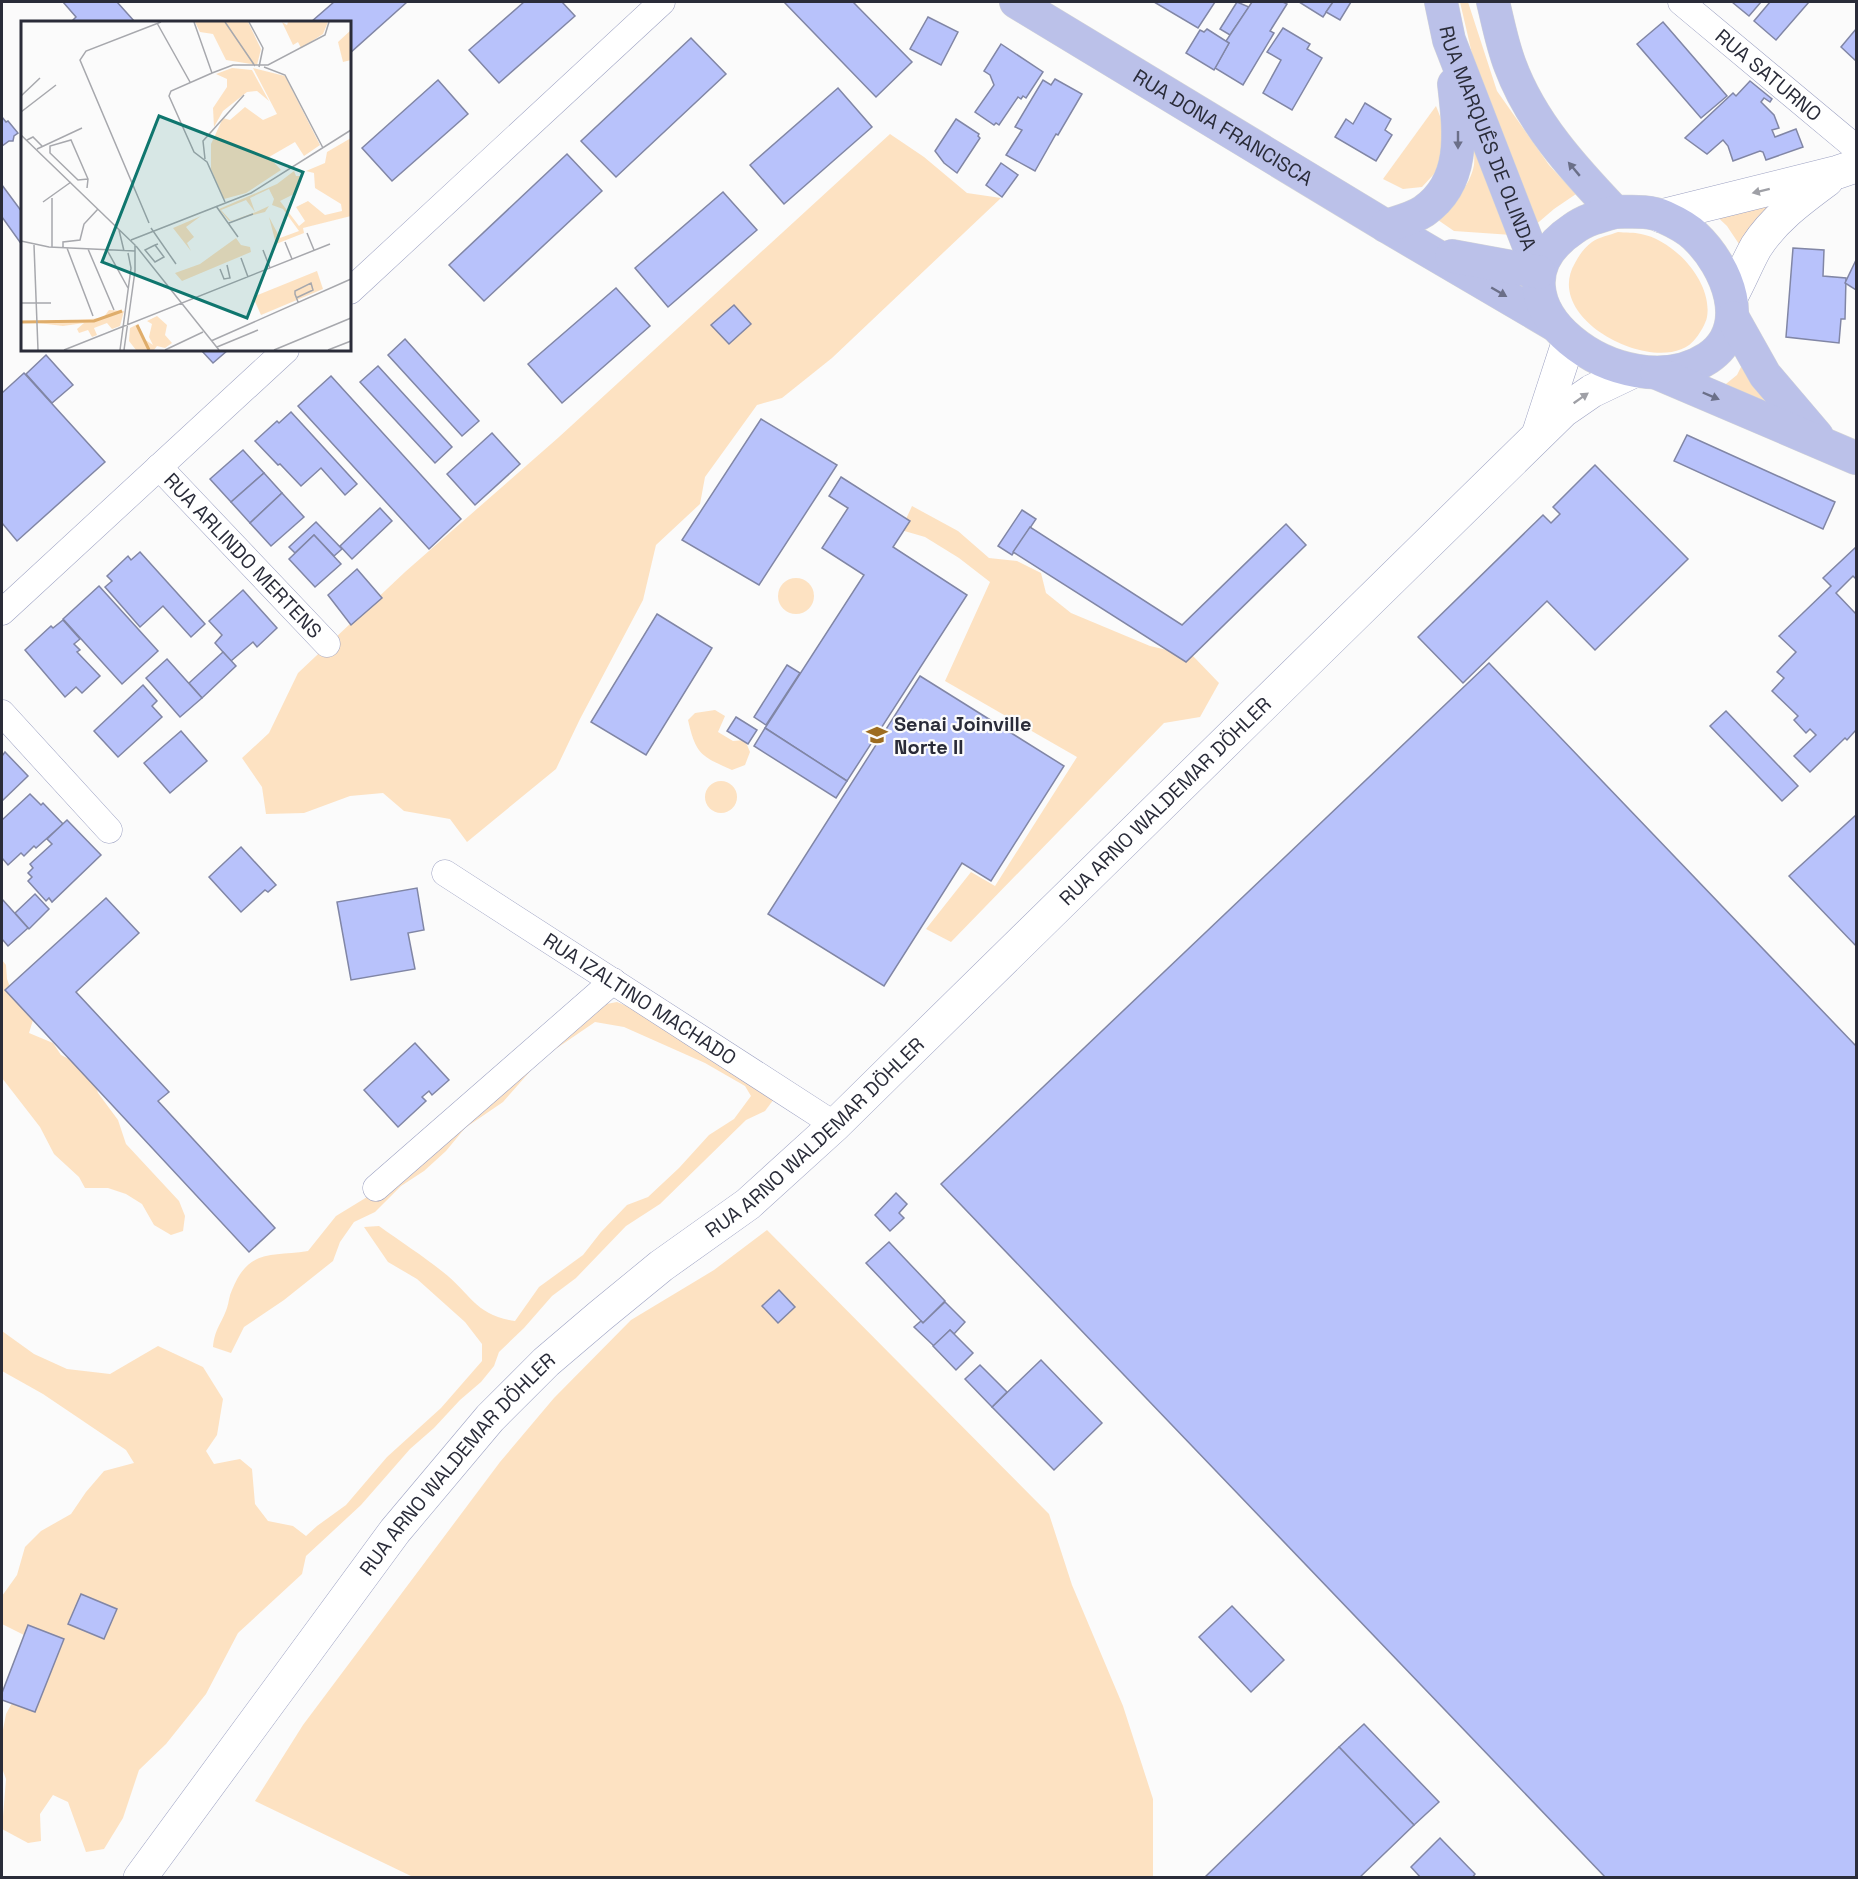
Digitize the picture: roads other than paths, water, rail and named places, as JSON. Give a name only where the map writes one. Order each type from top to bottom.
[{"type":"main road","name":"RUA DONA FRANCISCA","points":[[1016,2],[1561,332]]},
{"type":"main road","name":"RUA MARQUÊS DE OLINDA","points":[[1441,2],[1449,40],[1539,272]]},
{"type":"main road","points":[[1493,2],[1509,63],[1522,93],[1574,170],[1615,212]]},
{"type":"main road","points":[[1386,226],[1423,212],[1443,195],[1455,170],[1458,123],[1449,40]]},
{"type":"main road","points":[[1662,216],[1850,162]]},
{"type":"main road","points":[[1646,372],[1699,364],[1716,352],[1727,338],[1732,307],[1756,247],[1793,205],[1850,162]]},
{"type":"main road","points":[[1824,444],[1787,403],[1766,375],[1732,307],[1722,273],[1694,235],[1662,216],[1639,212],[1615,212],[1590,219],[1573,229],[1557,241],[1545,257],[1539,272],[1540,297],[1561,332],[1608,363],[1646,372],[1857,458]]},
{"type":"main road","name":"RUA DONA FRANCISCA","points":[[1431,252],[1539,272]]},
{"type":"main road","name":"RUA ARNO WALDEMAR DÖHLER","points":[[1538,436],[1561,332]]},
{"type":"main road","name":"RUA ARNO WALDEMAR DÖHLER","points":[[140,1878],[394,1531],[490,1418],[546,1362],[662,1266],[748,1204],[835,1125],[1563,411],[1592,391],[1646,372]]},
{"type":"street","points":[[351,290],[662,2]]},
{"type":"street","name":"RUA SATURNO","points":[[1681,2],[1850,162]]},
{"type":"street","points":[[2,612],[285,351]]},
{"type":"street","name":"RUA ARLINDO MERTENS","points":[[159,467],[327,644]]},
{"type":"street","points":[[2,713],[109,830]]},
{"type":"street","name":"RUA IZALTINO MACHADO","points":[[445,873],[835,1125]]},
{"type":"street","points":[[376,1188],[613,981]]},
{"type":"place","name":"Senai Joinville Norte II","points":[[877,735]]}]
